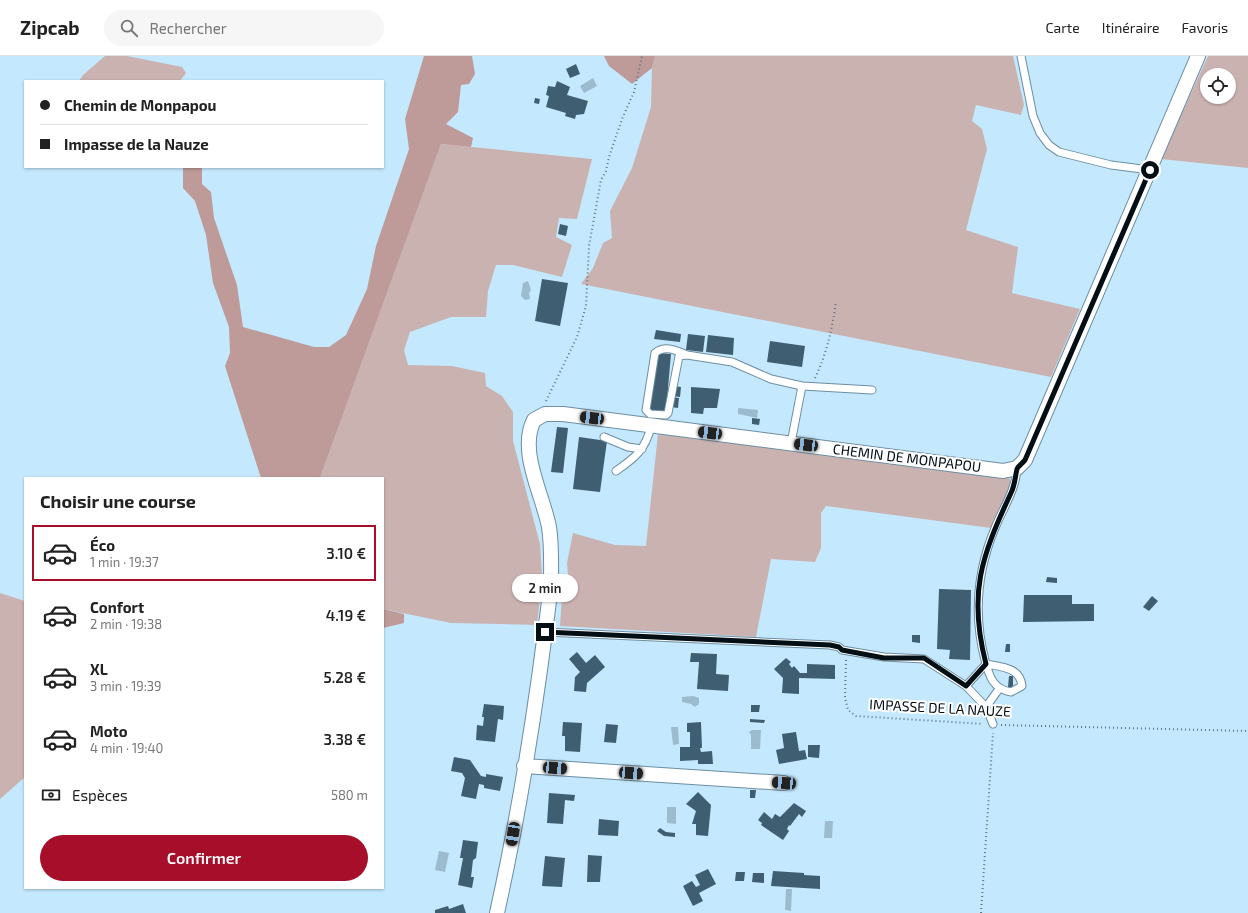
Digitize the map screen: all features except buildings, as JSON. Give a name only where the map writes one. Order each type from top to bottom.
[{"type":"street","points":[[1018,468],[1025,460],[1198,56]]},
{"type":"street","name":"CHEMIN DE MONPAPOU","points":[[545,414],[563,414],[1003,470],[1018,468]]},
{"type":"street","points":[[497,913],[511,847],[551,585],[550,541],[545,512],[532,464],[528,438],[534,420],[538,416],[545,414]]},
{"type":"street","points":[[524,766],[784,783]]},
{"type":"lane","points":[[1021,56],[1033,116],[1040,133],[1049,146],[1059,152],[1111,165],[1150,170]]},
{"type":"lane","points":[[687,355],[679,356],[668,413],[666,415],[650,414],[646,410],[655,353],[660,349],[672,349],[687,355],[732,362],[772,379],[802,386],[872,390]]},
{"type":"lane","points":[[791,443],[802,386]]},
{"type":"lane","points":[[616,472],[635,458],[642,449],[648,440],[651,426]]},
{"type":"lane","points":[[604,437],[628,447],[642,449]]},
{"type":"lane","points":[[986,664],[1011,669],[1018,673],[1022,680],[1022,686],[1016,691],[1011,692],[1000,689],[992,683],[986,664],[980,639],[977,604],[982,564],[995,528],[1014,488],[1018,468]]},
{"type":"lane","points":[[545,632],[830,645],[839,647],[842,650],[884,658],[924,658],[966,686],[986,707],[993,724]]},
{"type":"lane","points":[[966,686],[986,664]]},
{"type":"lane","points":[[986,707],[1000,689]]},
{"type":"path","points":[[545,414],[546,398],[579,331],[586,306],[589,246],[601,180],[606,171],[609,157],[622,119],[634,92],[642,56]]},
{"type":"path","points":[[811,386],[825,358],[832,334],[836,302]]},
{"type":"path","name":"IMPASSE DE LA NAUZE","points":[[842,650],[846,658],[845,698],[848,710],[856,716],[993,724],[1248,731]]},
{"type":"path","points":[[981,913],[993,724]]},
{"type":"shaded area","points":[[105,56],[127,56],[182,67],[186,73],[181,80],[80,80],[83,75]]},
{"type":"shaded area","points":[[424,56],[472,56],[475,74],[469,84],[461,85],[458,112],[446,124],[473,138],[471,147],[441,144],[320,477],[261,477],[225,366],[230,353],[229,327],[213,283],[206,235],[195,201],[183,188],[183,168],[202,168],[202,184],[211,192],[214,218],[237,285],[243,327],[314,347],[329,347],[346,335],[367,289],[376,246],[409,149],[405,119]]},
{"type":"shaded area","points":[[604,56],[655,56],[652,68],[632,84],[609,66]]},
{"type":"shaded area","points":[[655,56],[1013,56],[1024,105],[1021,115],[976,105],[972,121],[982,129],[987,149],[966,230],[1018,247],[1012,293],[1080,309],[1051,377],[581,284],[593,268],[603,243],[612,238],[610,211],[632,168],[651,107],[652,68]]},
{"type":"shaded area","points":[[1208,56],[1248,56],[1248,168],[1161,159],[1200,74],[1200,104],[1236,104],[1236,68],[1203,68]]},
{"type":"shaded area","points":[[441,144],[592,159],[577,219],[559,218],[556,237],[572,245],[562,277],[513,265],[496,265],[488,291],[486,317],[451,317],[410,332],[404,350],[408,365],[452,366],[485,373],[486,386],[502,396],[513,412],[513,441],[540,544],[542,576],[537,625],[451,623],[384,609],[384,477],[320,477]]},
{"type":"shaded area","points":[[658,434],[1007,476],[1010,479],[1011,486],[991,528],[826,506],[821,513],[821,548],[815,562],[771,559],[756,637],[560,626],[562,595],[568,575],[567,563],[573,533],[615,545],[646,546]]},
{"type":"shaded area","points":[[0,593],[24,601],[24,778],[0,799]]},
{"type":"shaded area","points":[[384,609],[404,614],[404,623],[384,628]]},
{"type":"water","points":[[593,78],[597,86],[584,93],[580,86]]},
{"type":"water","points":[[528,281],[531,290],[529,293],[530,299],[525,300],[521,296],[523,283]]},
{"type":"water","points":[[738,408],[758,410],[757,418],[738,414]]},
{"type":"water","points":[[693,696],[699,698],[699,704],[695,707],[691,704],[682,702],[682,697]]},
{"type":"water","points":[[671,727],[678,727],[679,744],[673,745]]},
{"type":"water","points":[[752,730],[761,730],[760,749],[751,749],[751,735],[749,732]]},
{"type":"water","points":[[667,807],[676,807],[676,824],[667,823]]},
{"type":"water","points":[[825,821],[833,821],[832,838],[824,838]]},
{"type":"water","points":[[439,851],[449,853],[445,872],[435,870]]},
{"type":"water","points":[[786,889],[792,889],[791,911],[785,910]]},
{"type":"route","points":[[545,632],[830,645],[839,647],[842,650],[855,651],[884,658],[924,658],[966,686],[986,664],[980,639],[977,604],[982,564],[995,528],[1014,488],[1018,468],[1025,460],[1150,170]]}]
